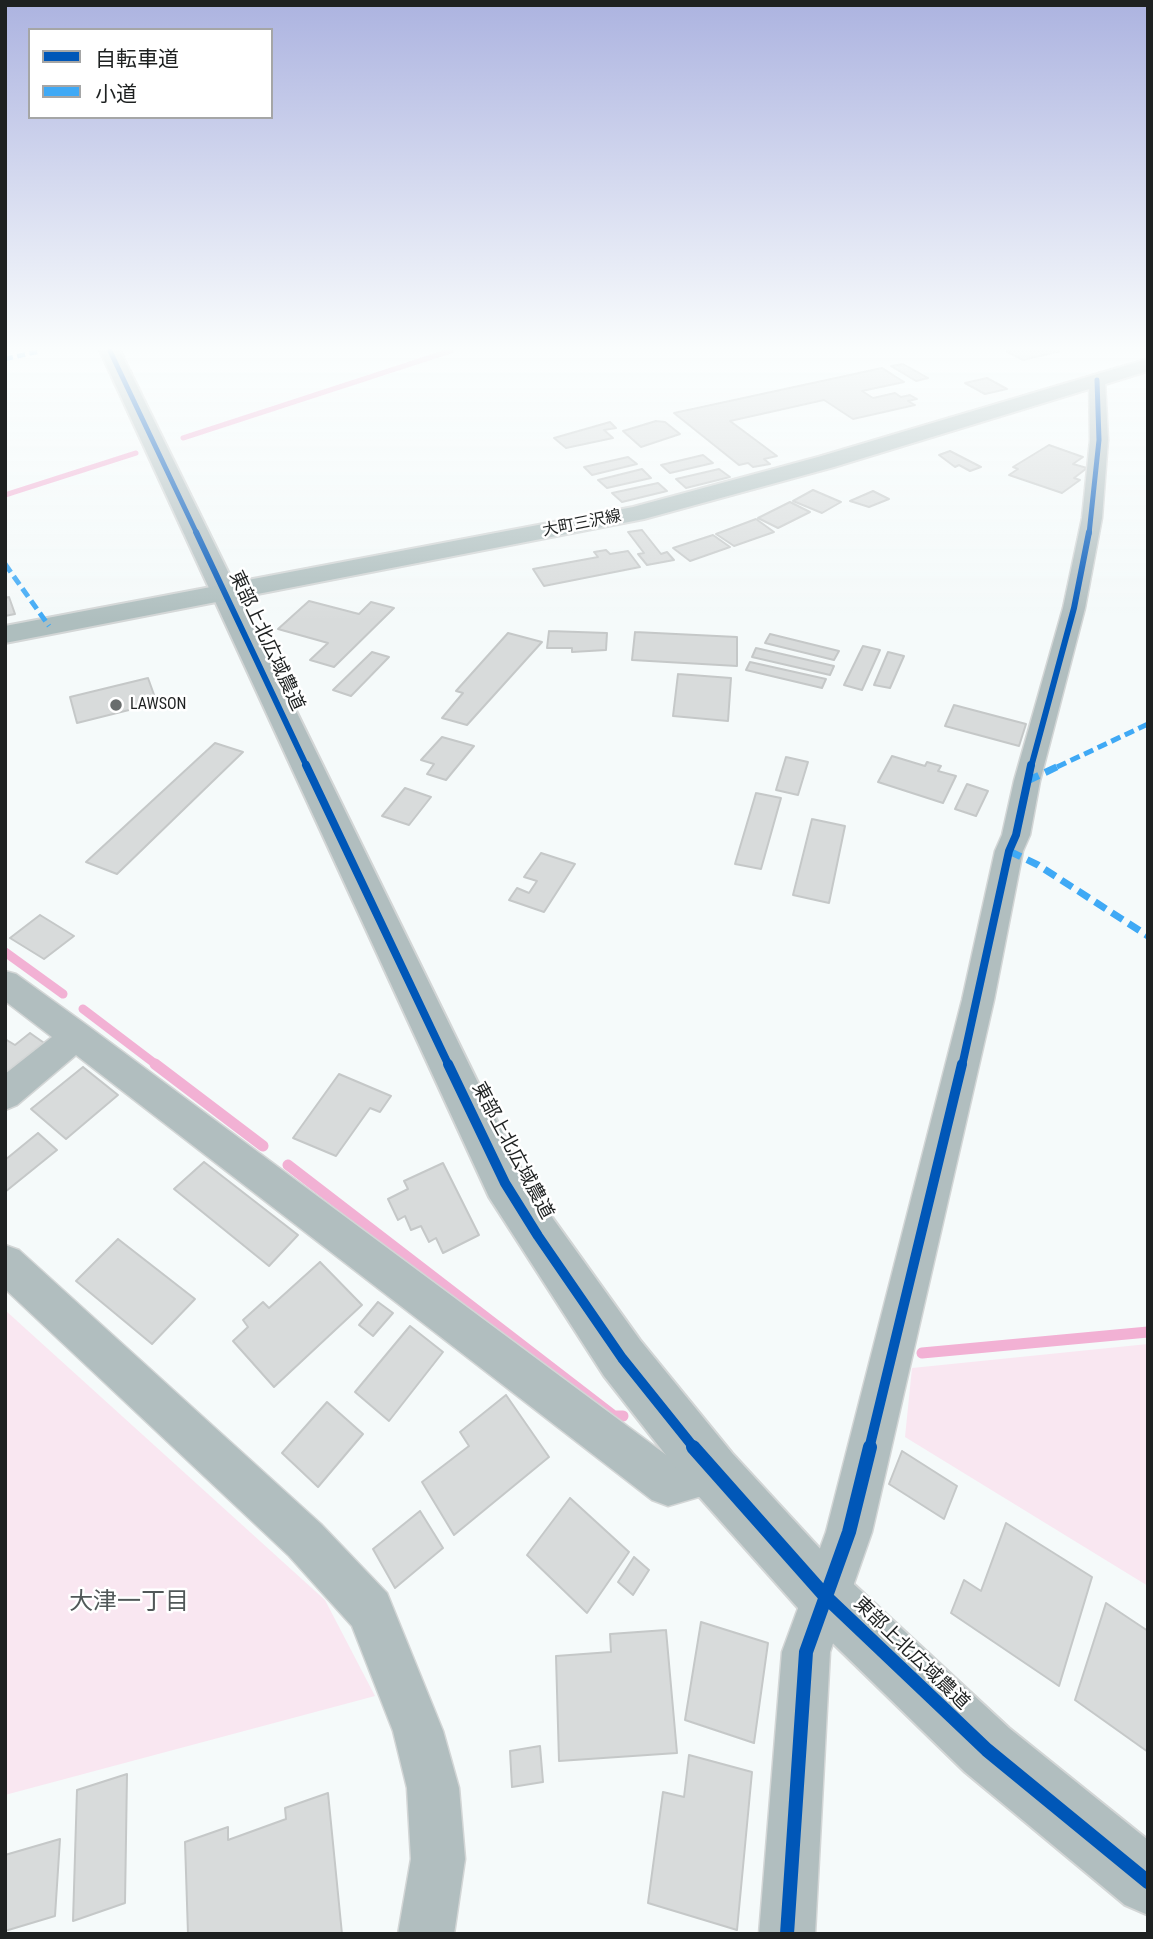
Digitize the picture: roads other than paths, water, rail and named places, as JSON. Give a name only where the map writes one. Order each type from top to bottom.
[{"type":"main road","name":"大町三沢線","points":[[5,635],[635,514],[893,441]]},
{"type":"street","name":"東部上北広域農道","points":[[153,441],[505,1183],[622,1358],[713,1472],[826,1597],[987,1750],[1148,1882]]},
{"type":"street","points":[[787,1934],[806,1652],[849,1532],[978,1000],[1009,851],[1016,835],[1027,781],[1074,608],[1092,518],[1099,441]]},
{"type":"street","points":[[5,983],[668,1484],[713,1472]]},
{"type":"street","points":[[5,1096],[76,1036]]},
{"type":"street","points":[[5,1263],[305,1540],[370,1610],[418,1731],[433,1787],[438,1859],[426,1934]]},
{"type":"waterway","points":[[5,495],[136,453]]},
{"type":"waterway","points":[[5,952],[63,994]]},
{"type":"waterway","points":[[83,1009],[158,1066]]},
{"type":"waterway","points":[[155,1064],[263,1146]]},
{"type":"waterway","points":[[288,1165],[614,1416],[623,1416]]},
{"type":"waterway","points":[[922,1353],[1148,1332]]},
{"type":"place","name":"LAWSON","points":[[116,705]]},
{"type":"district","name":"大津一丁目","points":[[129,1603]]}]
